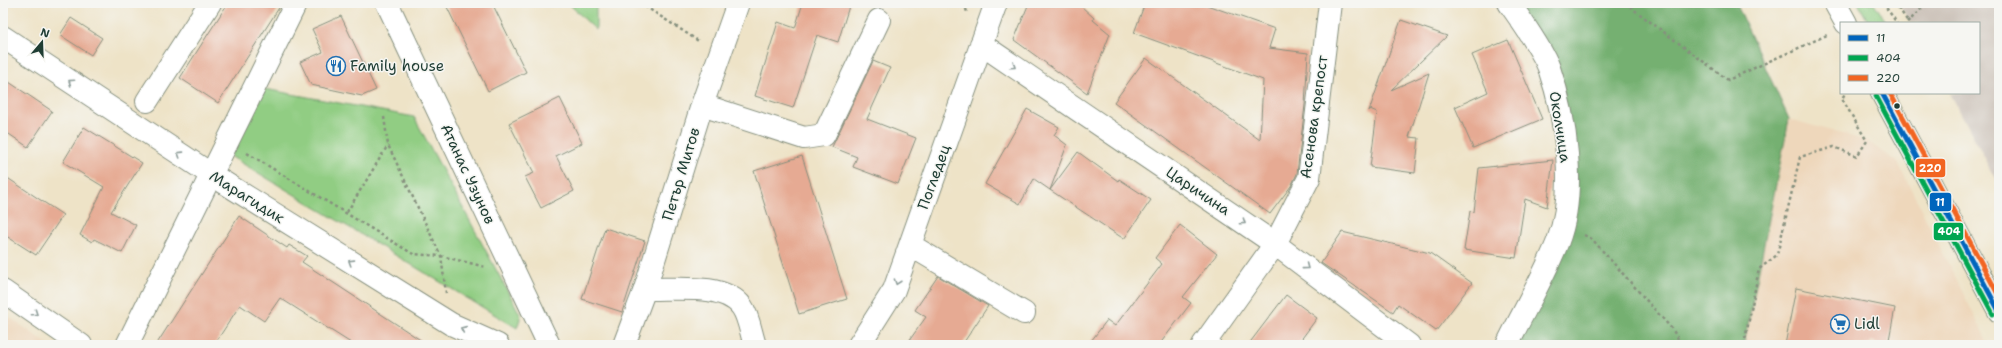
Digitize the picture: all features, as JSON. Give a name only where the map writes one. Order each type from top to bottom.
[{"type":"street","points":[[147,101],[210,3]]},
{"type":"street","points":[[127,345],[229,142],[296,3]]},
{"type":"street","name":"Атанас Узунов","points":[[387,3],[549,345]]},
{"type":"street","name":"Петър Митов","points":[[624,345],[645,289],[702,105],[721,55],[738,3]]},
{"type":"street","name":"Погледец","points":[[859,345],[894,290],[996,3]]},
{"type":"street","name":"Асенова крепост","points":[[1203,345],[1275,244],[1308,178],[1330,3]]},
{"type":"street","name":"Околчица","points":[[1507,345],[1558,241],[1567,198],[1568,152],[1561,110],[1548,67],[1509,3]]},
{"type":"street","points":[[1835,3],[1840,27]]},
{"type":"street","points":[[702,105],[804,138],[824,135],[879,20]]},
{"type":"street","name":"Марагидик","points":[[3,37],[212,175],[451,324],[498,345]]},
{"type":"street","name":"Царичина","points":[[981,44],[1275,244],[1409,345]]},
{"type":"street","points":[[1883,94],[1999,311]]},
{"type":"street","points":[[910,245],[1024,314]]},
{"type":"street","points":[[645,289],[714,290],[731,296],[742,308],[755,345]]},
{"type":"street","points":[[3,292],[81,345]]},
{"type":"path","points":[[640,3],[721,55]]},
{"type":"path","points":[[1624,3],[1728,80],[1840,27]]},
{"type":"path","points":[[1883,3],[1896,22]]},
{"type":"path","points":[[1895,3],[1907,22]]},
{"type":"path","points":[[1909,22],[1927,3]]},
{"type":"path","points":[[1744,345],[1759,269],[1777,255],[1800,157],[1834,147],[1857,156],[1867,141],[1842,99],[1844,94]]},
{"type":"path","points":[[384,117],[388,145],[441,256],[451,324]]},
{"type":"path","points":[[229,142],[413,254],[441,256],[514,273]]},
{"type":"path","points":[[346,212],[388,145]]},
{"type":"path","points":[[1562,224],[1592,239],[1672,329],[1682,345]]},
{"type":"shaded area","points":[[1899,3],[1999,3],[1999,184],[1951,94],[1980,94],[1980,22],[1909,22]]},
{"type":"shaded area","points":[[1789,119],[1867,141],[1898,163],[1989,345],[1744,345]]},
{"type":"shaded area","points":[[3,313],[49,345],[3,345]]},
{"type":"green space","points":[[568,3],[596,3],[596,30]]},
{"type":"green space","points":[[1509,3],[1736,3],[1789,119],[1744,345],[1507,345],[1558,241],[1561,110]]},
{"type":"green space","points":[[1858,3],[1874,3],[1886,22],[1868,22]]},
{"type":"green space","points":[[265,89],[414,117],[521,316],[517,328],[230,156]]},
{"type":"building","points":[[228,3],[282,3],[218,103],[180,78]]},
{"type":"building","points":[[445,3],[492,3],[526,72],[488,91]]},
{"type":"building","points":[[803,3],[850,3],[838,42],[817,35],[793,108],[755,96],[778,22],[795,28]]},
{"type":"building","points":[[1029,3],[1073,3],[1081,6],[1094,18],[1093,20],[1110,34],[1087,93],[1014,40]]},
{"type":"building","points":[[1145,3],[1201,3],[1275,29],[1269,48],[1308,53],[1305,105],[1297,174],[1291,186],[1270,214],[1114,102],[1146,58],[1260,140],[1263,80],[1134,33]]},
{"type":"building","points":[[341,16],[376,90],[362,96],[311,85],[300,62],[323,52],[312,29]]},
{"type":"building","points":[[71,18],[102,38],[91,55],[60,35]]},
{"type":"building","points":[[1401,20],[1447,36],[1391,90],[1429,73],[1409,137],[1419,138],[1415,173],[1370,167],[1377,112],[1370,109],[1369,111]]},
{"type":"building","points":[[1508,40],[1542,119],[1473,148],[1455,107],[1488,92],[1472,55]]},
{"type":"building","points":[[873,61],[890,68],[867,119],[916,138],[898,184],[853,167],[857,157],[832,147]]},
{"type":"building","points":[[3,78],[52,111],[28,147],[3,130]]},
{"type":"building","points":[[560,98],[582,143],[556,156],[574,191],[541,208],[525,177],[534,173],[509,123]]},
{"type":"building","points":[[1027,109],[1059,127],[1054,135],[1067,145],[1050,190],[1034,179],[1020,204],[985,184]]},
{"type":"building","points":[[84,127],[142,163],[111,212],[136,225],[122,253],[94,239],[92,242],[80,235],[104,187],[63,162]]},
{"type":"building","points":[[1078,152],[1118,181],[1119,179],[1151,200],[1124,239],[1050,190]]},
{"type":"building","points":[[802,156],[847,299],[799,314],[754,171]]},
{"type":"building","points":[[1553,160],[1547,207],[1525,199],[1516,258],[1464,250],[1470,211],[1474,212],[1479,168]]},
{"type":"building","points":[[3,175],[63,215],[36,255],[3,234]]},
{"type":"building","points":[[239,216],[287,248],[289,245],[307,256],[302,262],[428,345],[354,345],[280,298],[264,321],[240,305],[214,345],[156,345]]},
{"type":"building","points":[[1180,225],[1217,254],[1183,297],[1191,303],[1159,345],[1088,345],[1107,320],[1115,326],[1162,264],[1155,258]]},
{"type":"building","points":[[605,228],[645,241],[622,312],[582,299]]},
{"type":"building","points":[[1342,232],[1430,253],[1472,283],[1436,331],[1398,304],[1393,312],[1321,263]]},
{"type":"building","points":[[938,276],[988,306],[962,345],[906,345],[926,317],[915,310]]},
{"type":"building","name":"Lidl","points":[[1796,288],[1895,308],[1888,345],[1870,341],[1869,345],[1785,345]]},
{"type":"building","points":[[1286,295],[1317,318],[1297,345],[1248,345]]},
{"type":"transit line","name":"11","points":[[1883,94],[1999,311]]},
{"type":"transit line","name":"220","points":[[1891,94],[1999,296]]},
{"type":"transit line","name":"404","points":[[1876,96],[1993,314]]},
{"type":"place","name":"Family house","points":[[336,66]]},
{"type":"place","name":"Lidl","points":[[1840,324]]}]
